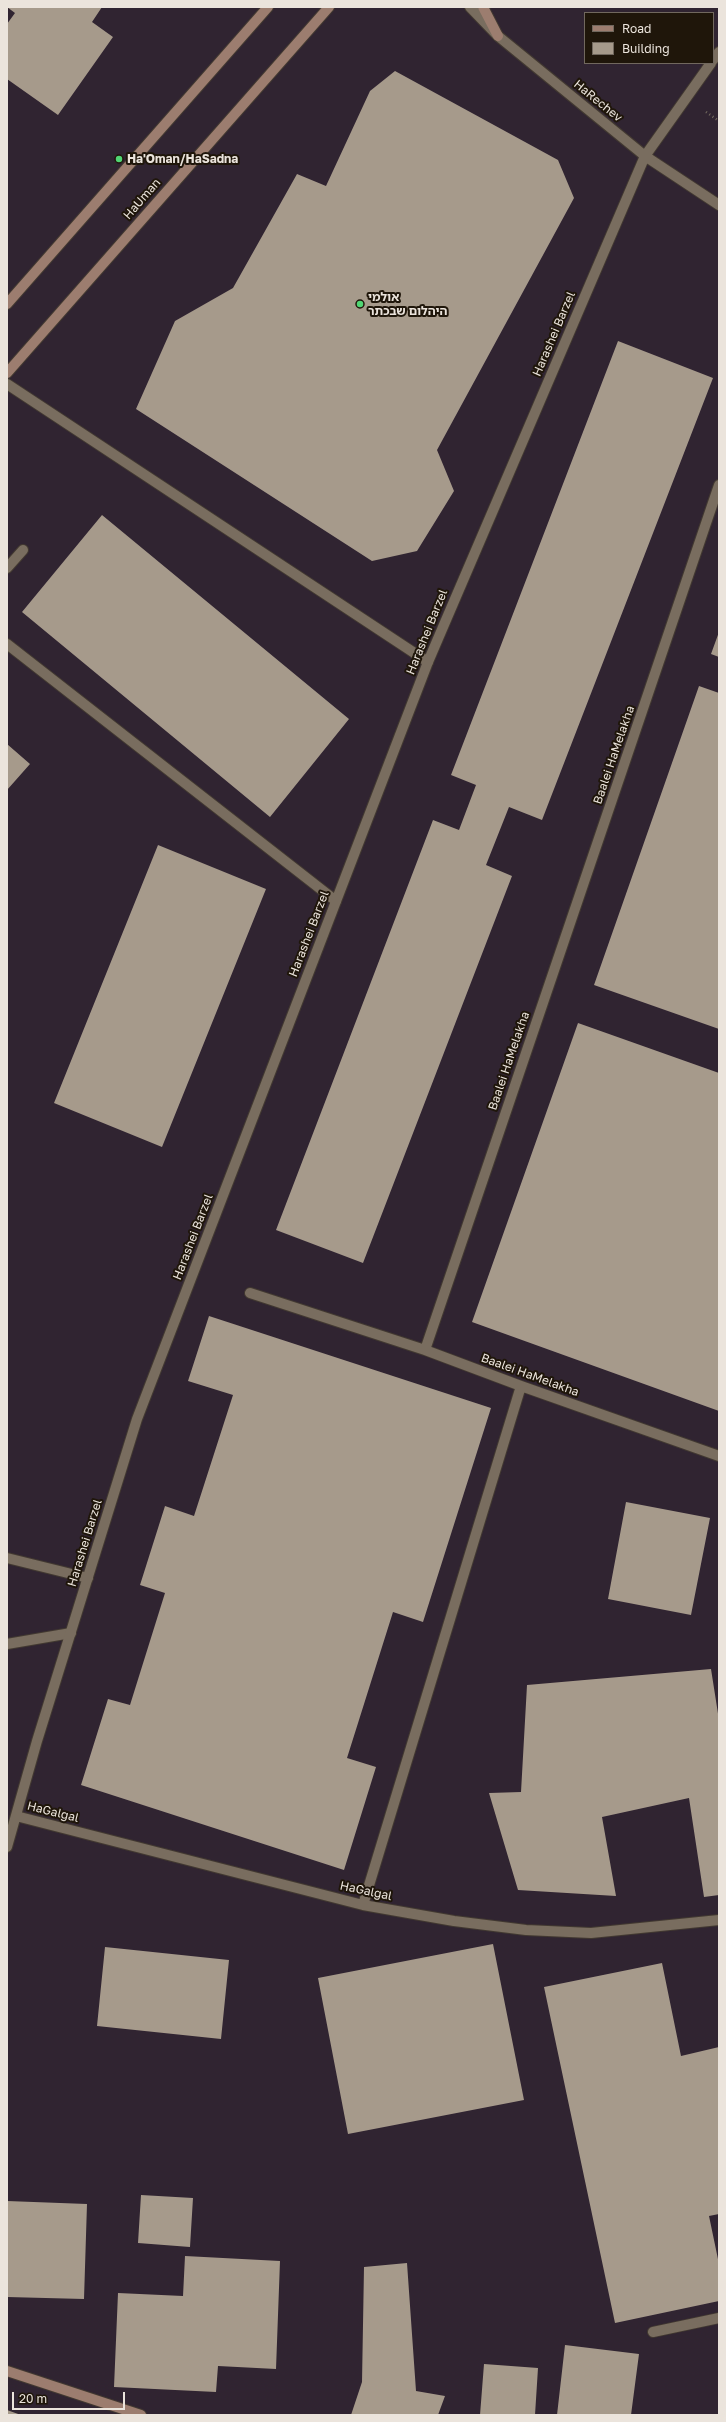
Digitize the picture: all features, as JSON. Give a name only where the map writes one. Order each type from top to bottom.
[{"type":"street","points":[[7,304],[268,7]]},
{"type":"street","name":"HaUman","points":[[7,373],[329,7]]},
{"type":"street","name":"HaRechev","points":[[470,7],[498,36],[645,156],[719,205]]},
{"type":"street","points":[[483,7],[498,36]]},
{"type":"street","name":"Harashei Barzel","points":[[7,1847],[137,1419],[428,662],[645,156],[710,64]]},
{"type":"street","points":[[7,384],[428,662]]},
{"type":"street","name":"Baalei HaMelakha","points":[[719,485],[425,1350],[521,1386],[719,1456]]},
{"type":"street","points":[[7,568],[23,550]]},
{"type":"street","points":[[7,644],[336,901]]},
{"type":"street","points":[[250,1293],[425,1350]]},
{"type":"street","points":[[363,1905],[521,1386]]},
{"type":"street","points":[[7,1558],[88,1578]]},
{"type":"street","points":[[7,1644],[71,1633]]},
{"type":"street","name":"HaGalgal","points":[[16,1816],[363,1905],[454,1921],[526,1930],[591,1933],[719,1920]]},
{"type":"street","points":[[653,2332],[719,2318]]},
{"type":"street","points":[[7,2371],[140,2415]]},
{"type":"shaded area","points":[[7,7],[719,7],[719,2415],[7,2415]]},
{"type":"building","points":[[7,7],[102,7],[92,22],[113,37],[58,115],[7,79],[7,24],[15,13]]},
{"type":"building","name":"אולמי היהלום שבכתר","points":[[395,71],[558,160],[574,198],[437,450],[454,491],[417,551],[372,561],[136,409],[175,321],[233,288],[297,174],[326,186],[370,91]]},
{"type":"building","points":[[618,341],[713,378],[542,820],[509,807],[486,865],[512,876],[363,1263],[276,1230],[433,820],[459,830],[476,785],[451,775]]},
{"type":"building","points":[[102,515],[349,719],[270,817],[22,612]]},
{"type":"building","points":[[719,632],[719,657],[711,654]]},
{"type":"building","points":[[699,686],[719,693],[719,1029],[594,985]]},
{"type":"building","points":[[7,744],[30,764],[7,790]]},
{"type":"building","points":[[158,845],[266,889],[162,1147],[54,1103]]},
{"type":"building","points":[[578,1023],[719,1073],[719,1411],[472,1322]]},
{"type":"building","points":[[209,1316],[491,1408],[423,1622],[393,1612],[347,1758],[376,1767],[344,1870],[81,1785],[108,1699],[130,1705],[165,1593],[140,1585],[165,1506],[194,1516],[233,1395],[188,1381]]},
{"type":"building","points":[[626,1502],[710,1518],[691,1615],[608,1599]]},
{"type":"building","points":[[711,1669],[719,1720],[719,1895],[704,1897],[689,1798],[602,1817],[616,1896],[518,1890],[489,1793],[521,1792],[527,1685]]},
{"type":"building","points":[[493,1944],[524,2100],[348,2134],[318,1978]]},
{"type":"building","points":[[105,1947],[229,1960],[221,2039],[97,2026]]},
{"type":"building","points":[[662,1963],[681,2056],[719,2047],[719,2214],[709,2216],[719,2264],[719,2301],[615,2323],[544,1987]]},
{"type":"building","points":[[141,2195],[193,2198],[190,2247],[138,2243]]},
{"type":"building","points":[[7,2201],[87,2204],[84,2299],[7,2297]]},
{"type":"building","points":[[185,2256],[280,2261],[276,2369],[218,2366],[216,2392],[114,2387],[118,2293],[183,2296]]},
{"type":"building","points":[[407,2263],[416,2391],[445,2396],[438,2415],[351,2415],[362,2382],[364,2267]]},
{"type":"building","points":[[565,2345],[639,2354],[631,2415],[557,2415]]},
{"type":"building","points":[[484,2364],[538,2368],[535,2415],[480,2415]]},
{"type":"building","points":[[7,2410],[21,2415],[7,2415]]},
{"type":"place","name":"Ha'Oman/HaSadna","points":[[119,159]]},
{"type":"place","name":"אולמי היהלום שבכתר","points":[[360,304]]}]
